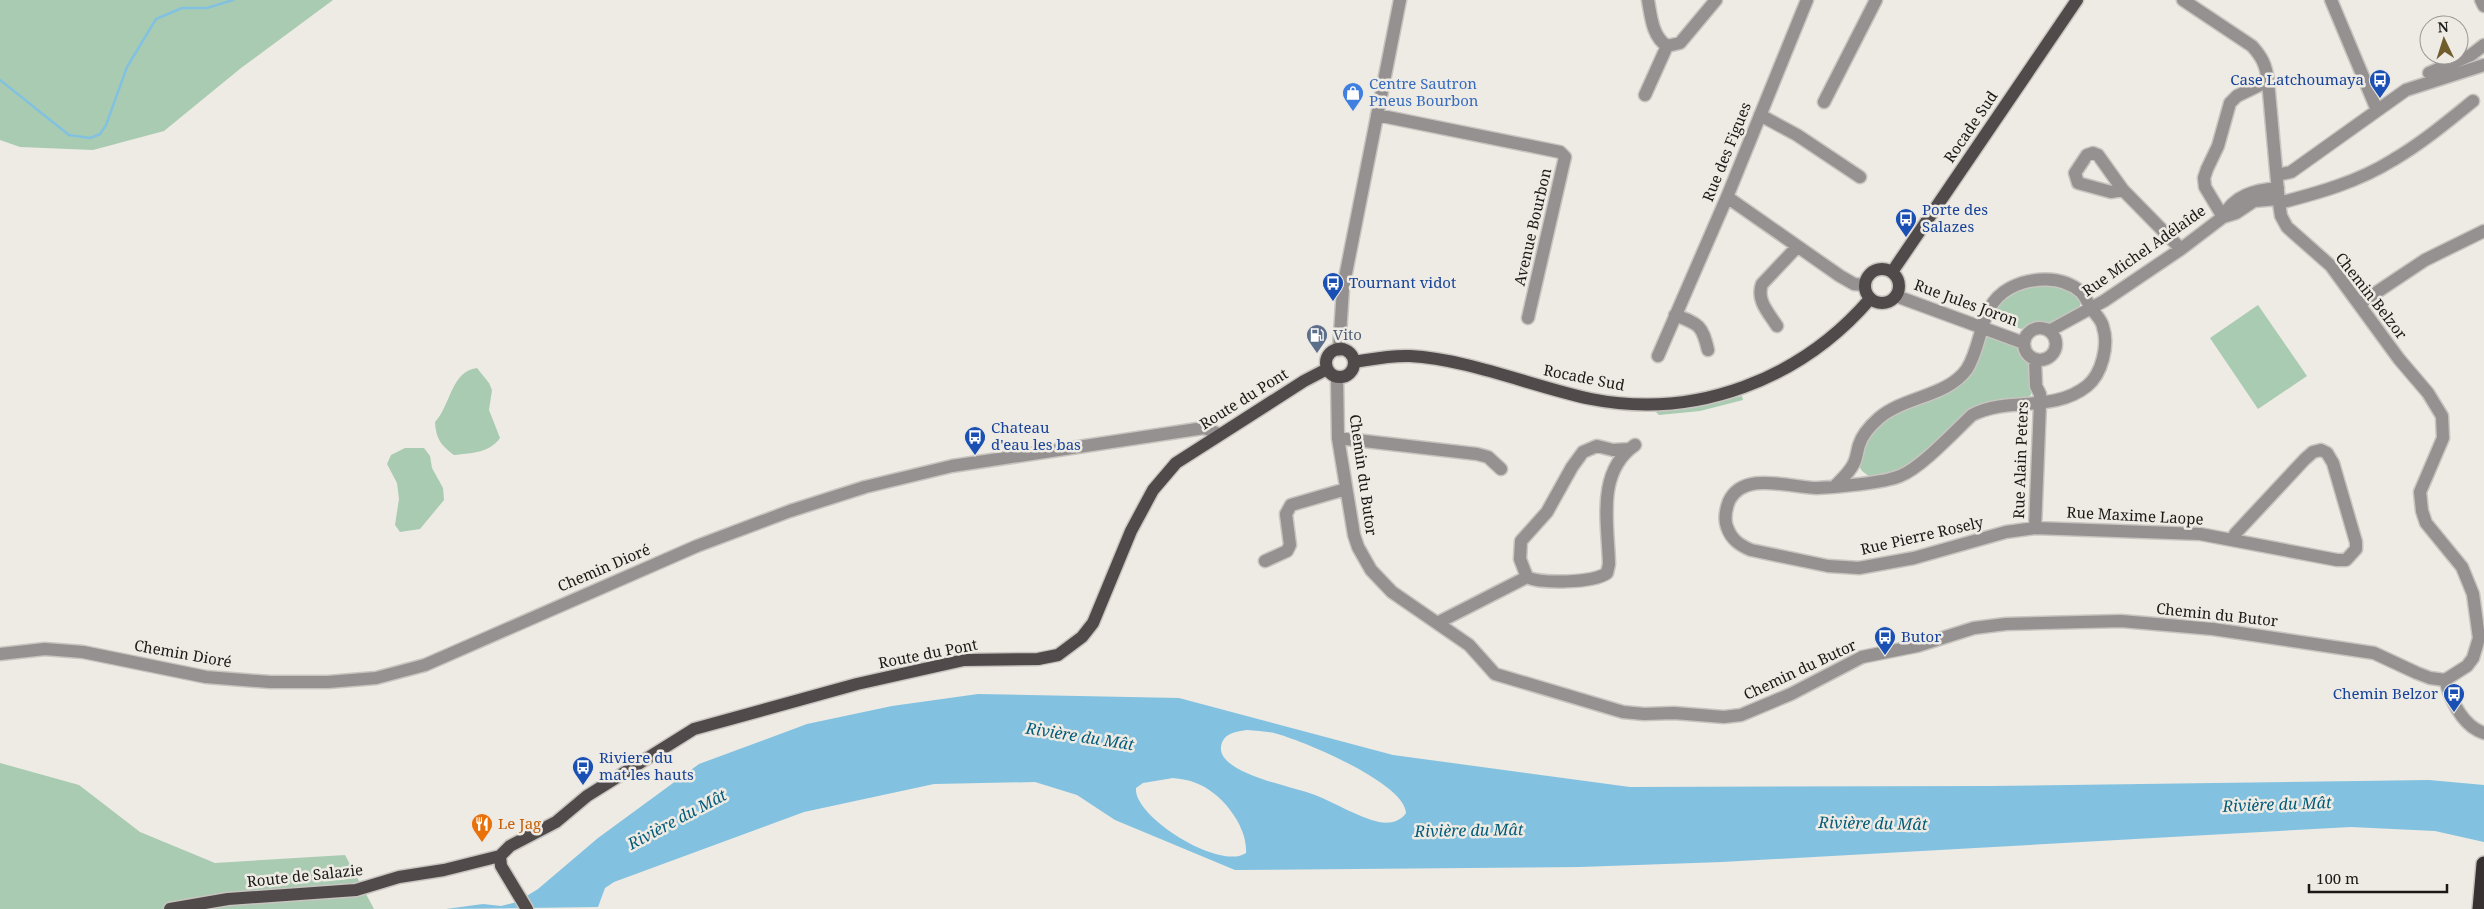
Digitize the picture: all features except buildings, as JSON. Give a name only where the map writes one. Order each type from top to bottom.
[{"type":"highway","points":[[2480,909],[2484,864]]},
{"type":"main road","name":"Rocade Sud","points":[[1892,272],[2077,0]]},
{"type":"main road","points":[[1877,270],[1892,272],[1898,282],[1898,292],[1887,302],[1875,302],[1870,299],[1865,285],[1868,276],[1877,270]]},
{"type":"main road","name":"Rocade Sud","points":[[1354,362],[1393,356],[1412,356],[1454,363],[1592,399],[1617,403],[1676,403],[1712,397],[1739,389],[1790,367],[1825,343],[1870,299]]},
{"type":"main road","points":[[1339,350],[1350,354],[1354,362],[1350,373],[1332,373],[1328,356],[1339,350]]},
{"type":"main road","name":"Route du Pont","points":[[501,861],[510,846],[556,822],[587,796],[694,729],[857,684],[964,660],[1038,659],[1058,655],[1082,637],[1093,623],[1131,531],[1153,490],[1176,463],[1219,434],[1332,373]]},
{"type":"main road","points":[[501,861],[527,909]]},
{"type":"main road","name":"Route de Salazie","points":[[170,909],[228,899],[356,890],[399,877],[501,861]]},
{"type":"street","points":[[1339,350],[1343,288],[1400,0]]},
{"type":"street","points":[[1648,0],[1657,37],[1667,46]]},
{"type":"street","points":[[1667,46],[1680,43],[1716,0]]},
{"type":"street","name":"Rue des Figues","points":[[1658,356],[1727,197],[1807,0]]},
{"type":"street","points":[[1824,102],[1876,0]]},
{"type":"street","name":"Chemin Belzor","points":[[2183,0],[2252,46],[2261,55],[2266,66],[2268,80],[2280,216],[2287,227],[2331,266],[2399,359],[2428,393],[2443,423],[2442,438],[2426,473],[2420,497],[2426,523],[2462,567],[2473,594],[2479,638],[2473,658],[2467,666],[2445,680]]},
{"type":"street","points":[[2331,0],[2377,110]]},
{"type":"street","points":[[2481,0],[2484,6]]},
{"type":"street","points":[[2418,84],[2422,75],[2471,55],[2484,45]]},
{"type":"street","points":[[1645,95],[1667,46]]},
{"type":"street","points":[[2278,191],[2291,172],[2406,90],[2418,84],[2484,65]]},
{"type":"street","points":[[2223,217],[2205,187],[2207,169],[2218,146],[2230,103],[2237,96],[2268,80]]},
{"type":"street","points":[[2278,191],[2330,189],[2379,168],[2428,137],[2473,101]]},
{"type":"street","name":"Avenue Bourbon","points":[[1377,115],[1560,152],[1565,156],[1565,163],[1528,318]]},
{"type":"street","points":[[1760,116],[1797,135],[1860,177]]},
{"type":"street","points":[[2123,190],[2111,192],[2076,182],[2075,173],[2087,155],[2093,153],[2098,155],[2123,190],[2181,249]]},
{"type":"street","name":"Rue Michel Adélaîde","points":[[2052,335],[2181,249],[2223,217],[2236,213],[2254,201],[2278,191]]},
{"type":"street","points":[[1727,197],[1847,280],[1854,284],[1865,285]]},
{"type":"street","points":[[2359,304],[2425,260],[2484,231]]},
{"type":"street","points":[[1777,326],[1760,299],[1759,292],[1762,284],[1797,247]]},
{"type":"street","name":"Rue Pierre Rosely","points":[[1835,486],[1854,464],[1859,443],[1868,429],[1880,417],[1901,403],[1947,386],[1958,379],[1974,356],[1982,322],[1994,302],[2008,289],[2026,281],[2045,279],[2064,283],[2082,292],[2088,310],[2103,326],[2105,347],[2100,368],[2089,385],[2072,395],[1983,409],[1972,415],[1915,467],[1902,476],[1891,480],[1817,488],[1766,484],[1740,489],[1728,504],[1725,517],[1732,538],[1741,546],[1751,550],[1828,566],[1859,568],[1914,558],[2006,532],[2035,528]]},
{"type":"street","name":"Rue Jules Joron","points":[[1898,292],[2025,339]]},
{"type":"street","points":[[1675,315],[1697,324],[1704,332],[1708,350]]},
{"type":"street","points":[[2039,328],[2052,335],[2056,344],[2052,354],[2040,359],[2027,353],[2025,339],[2039,328]]},
{"type":"street","name":"Rue Alain Peters","points":[[2035,528],[2040,399],[2036,386],[2040,359]]},
{"type":"street","name":"Chemin du Butor","points":[[1332,373],[1338,438],[1354,535],[1358,547],[1371,570],[1392,592],[1439,622],[1469,645],[1499,676],[1634,714],[1666,712],[1724,718],[1741,715],[1792,694],[1862,657],[1917,646],[1974,628],[2006,624],[2121,621],[2213,629],[2374,653],[2430,678],[2445,680]]},
{"type":"street","name":"Chemin Dioré","points":[[0,654],[45,649],[83,652],[206,677],[270,682],[328,682],[376,678],[425,665],[697,546],[790,511],[865,487],[952,466],[1204,428],[1219,434]]},
{"type":"street","points":[[1338,438],[1477,454],[1488,457],[1501,469]]},
{"type":"street","points":[[1597,446],[1613,450],[1632,447],[1616,465],[1607,488],[1609,564],[1607,574],[1597,578],[1547,582],[1535,581],[1526,577],[1520,559],[1521,541],[1547,512],[1572,467],[1583,452],[1597,446]]},
{"type":"street","name":"Rue Maxime Laope","points":[[2035,528],[2200,534],[2337,560],[2351,556],[2356,549],[2356,542],[2333,463],[2327,453],[2321,450],[2313,452],[2305,459],[2235,534],[2234,539]]},
{"type":"street","points":[[1854,464],[1870,482]]},
{"type":"street","points":[[1265,561],[1287,551],[1290,545],[1286,514],[1290,506],[1346,489]]},
{"type":"street","points":[[1439,622],[1526,577]]},
{"type":"street","points":[[2445,680],[2458,711],[2468,724],[2484,733]]},
{"type":"green space","points":[[0,0],[333,0],[241,68],[164,131],[93,150],[20,147],[0,140]]},
{"type":"green space","points":[[2031,284],[2051,286],[2068,291],[2080,298],[2080,306],[2051,325],[2039,322],[2021,329],[1992,317],[2000,302]]},
{"type":"green space","points":[[2258,305],[2307,376],[2258,409],[2210,338]]},
{"type":"green space","points":[[1982,333],[2016,342],[2031,363],[2031,395],[2025,399],[2010,401],[1937,442],[1897,476],[1870,477],[1862,471],[1858,464],[1858,456],[1877,425],[1889,415],[1958,383]]},
{"type":"green space","points":[[477,368],[492,390],[489,410],[500,438],[491,447],[474,453],[454,455],[440,441],[435,422],[462,375],[468,370]]},
{"type":"green space","points":[[1742,396],[1743,400],[1700,411],[1659,415],[1656,412],[1699,406]]},
{"type":"green space","points":[[405,448],[424,448],[430,456],[432,468],[443,488],[444,500],[420,529],[400,532],[395,525],[399,499],[397,483],[387,464],[391,455]]},
{"type":"green space","points":[[0,763],[79,785],[140,832],[215,863],[345,855],[374,909],[0,909]]},
{"type":"water","name":"Rivière du Mât","points":[[978,694],[1179,698],[1393,755],[1630,787],[1991,786],[2429,780],[2484,785],[2484,842],[2435,831],[2351,827],[1722,862],[1580,867],[1235,870],[1115,820],[1077,795],[1035,782],[934,784],[804,812],[614,882],[605,888],[598,907],[446,909],[483,904],[501,906],[517,902],[538,889],[598,838],[699,764],[807,724],[892,706]],"holes":[[[1247,730],[1271,732],[1288,737],[1350,764],[1389,789],[1401,801],[1406,813],[1394,822],[1379,822],[1363,817],[1315,795],[1244,772],[1232,765],[1223,756],[1221,747],[1222,742],[1227,736]],[[1173,778],[1188,780],[1205,787],[1223,802],[1238,821],[1243,832],[1246,853],[1234,857],[1218,855],[1199,848],[1180,838],[1148,813],[1139,800],[1136,788],[1143,783]]]},
{"type":"waterway","points":[[0,80],[69,135],[90,138],[100,134],[106,125],[127,67],[156,19],[182,8],[207,8],[233,0]]},
{"type":"place","name":"Case Latchoumaya","points":[[2380,99]]},
{"type":"place","name":"Centre Sautron Pneus Bourbon","points":[[1353,112]]},
{"type":"place","name":"Porte des Salazes","points":[[1906,238]]},
{"type":"place","name":"Tournant vidot","points":[[1333,302]]},
{"type":"place","name":"Vito","points":[[1317,354]]},
{"type":"place","name":"Chateau d'eau les bas","points":[[975,456]]},
{"type":"place","name":"Butor","points":[[1885,656]]},
{"type":"place","name":"Chemin Belzor","points":[[2454,713]]},
{"type":"place","name":"Riviere du mat les hauts","points":[[583,786]]},
{"type":"place","name":"Le Jag","points":[[482,843]]}]
